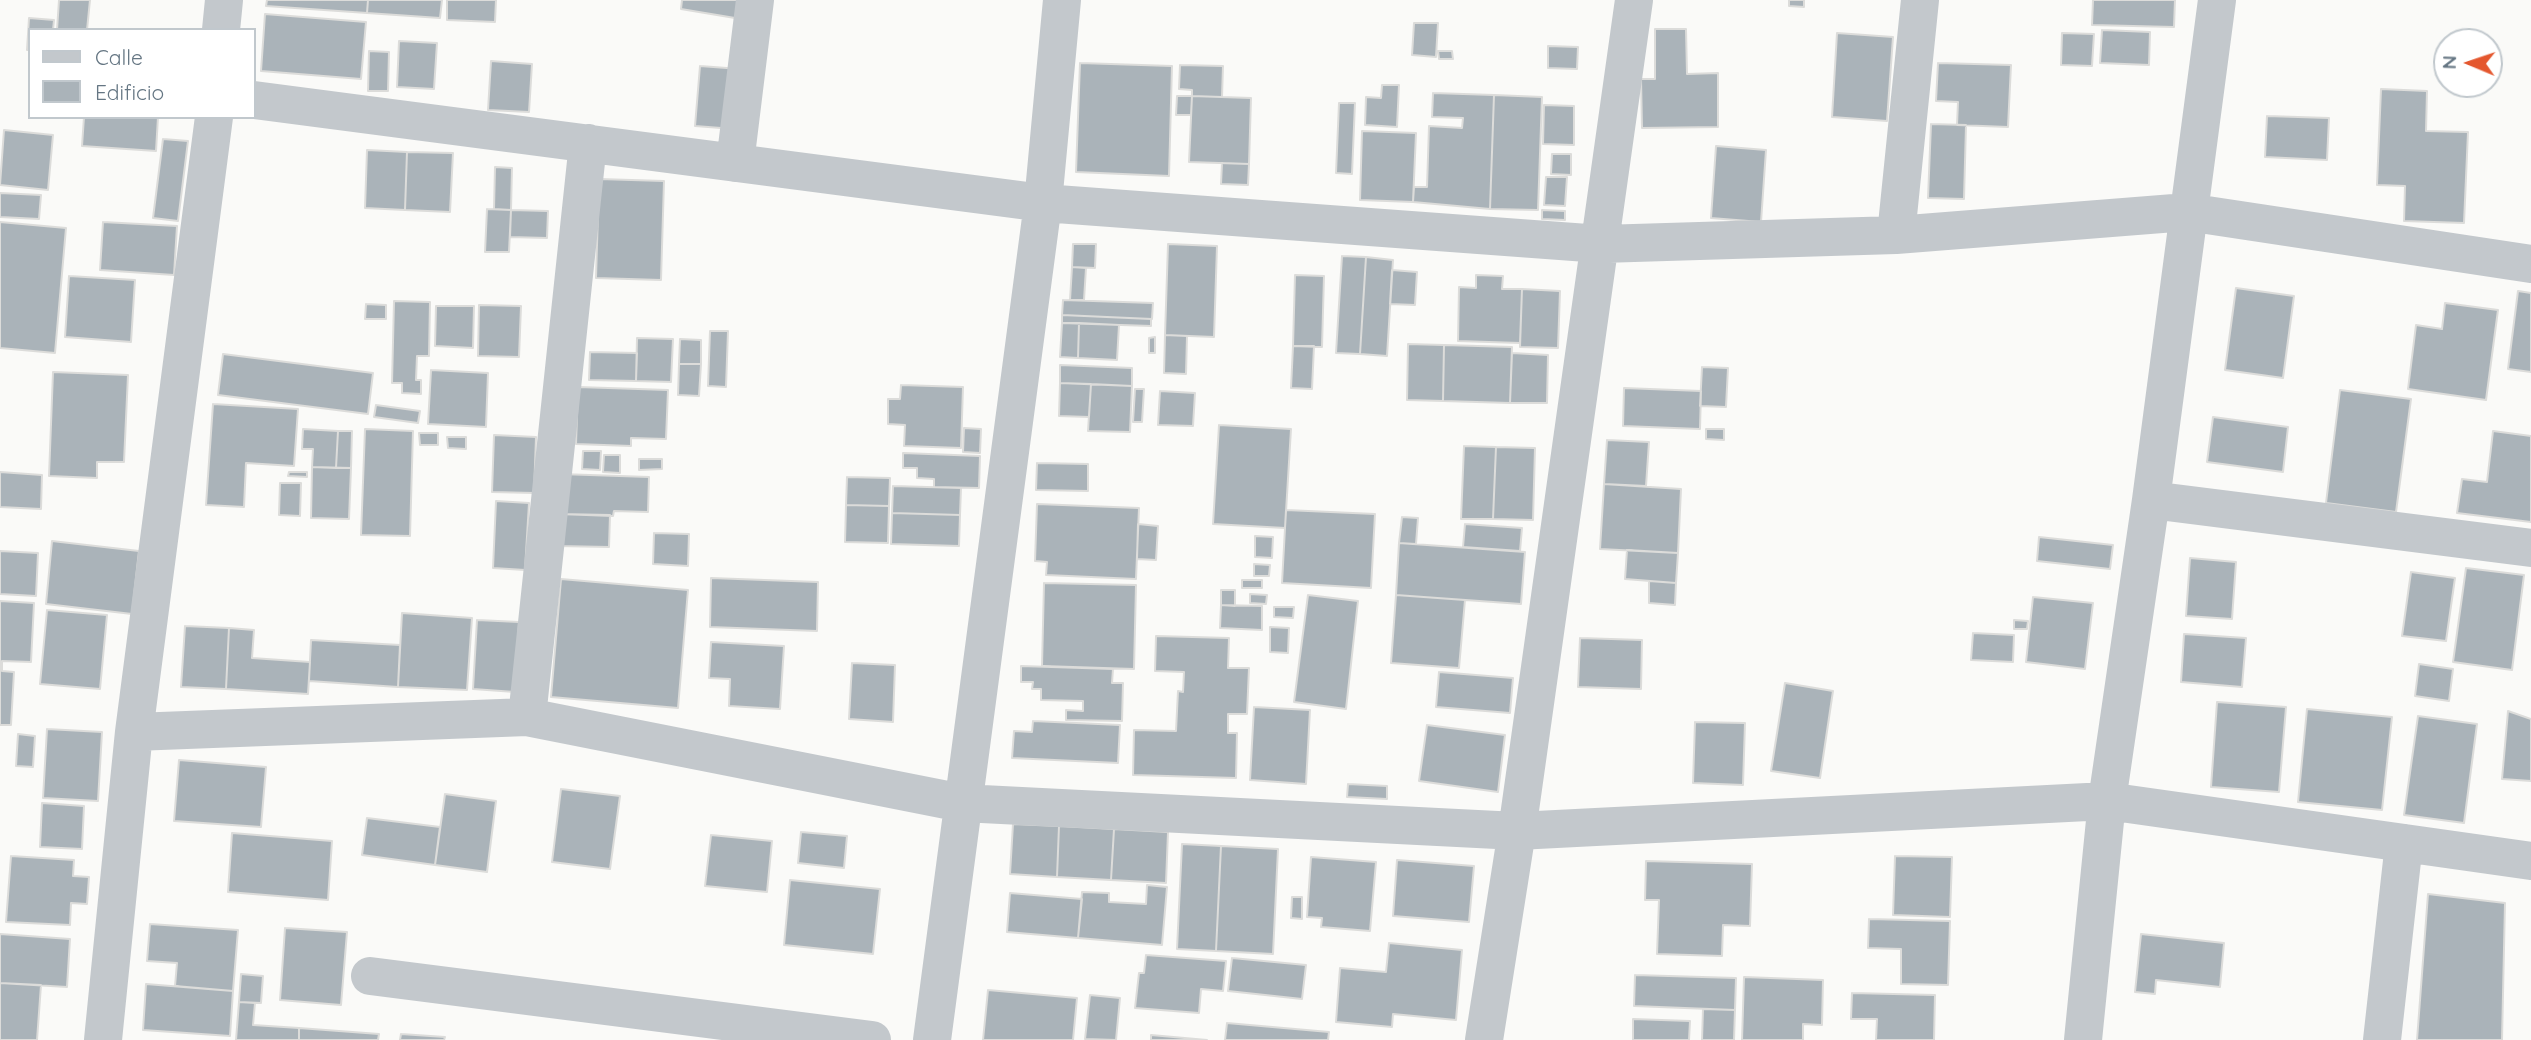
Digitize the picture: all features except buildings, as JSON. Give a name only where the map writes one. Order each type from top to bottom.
[{"type":"street","points":[[221,28],[224,0]]},
{"type":"street","points":[[735,163],[755,0]]},
{"type":"street","points":[[932,1040],[1043,203],[1062,0]]},
{"type":"street","points":[[1484,1040],[1517,831],[1634,0]]},
{"type":"street","points":[[1896,235],[1920,0]]},
{"type":"street","points":[[2083,1040],[2107,801],[2151,500],[2217,0]]},
{"type":"street","points":[[256,100],[1043,203],[1601,244],[1896,235],[2188,212],[2531,264]]},
{"type":"street","points":[[103,1040],[134,732],[214,119]]},
{"type":"street","points":[[527,717],[588,143]]},
{"type":"street","points":[[2151,500],[2531,548]]},
{"type":"street","points":[[134,732],[527,717],[962,803],[1517,831],[2107,801],[2531,861]]},
{"type":"street","points":[[2382,1040],[2404,843]]},
{"type":"street","points":[[370,976],[872,1040]]}]
